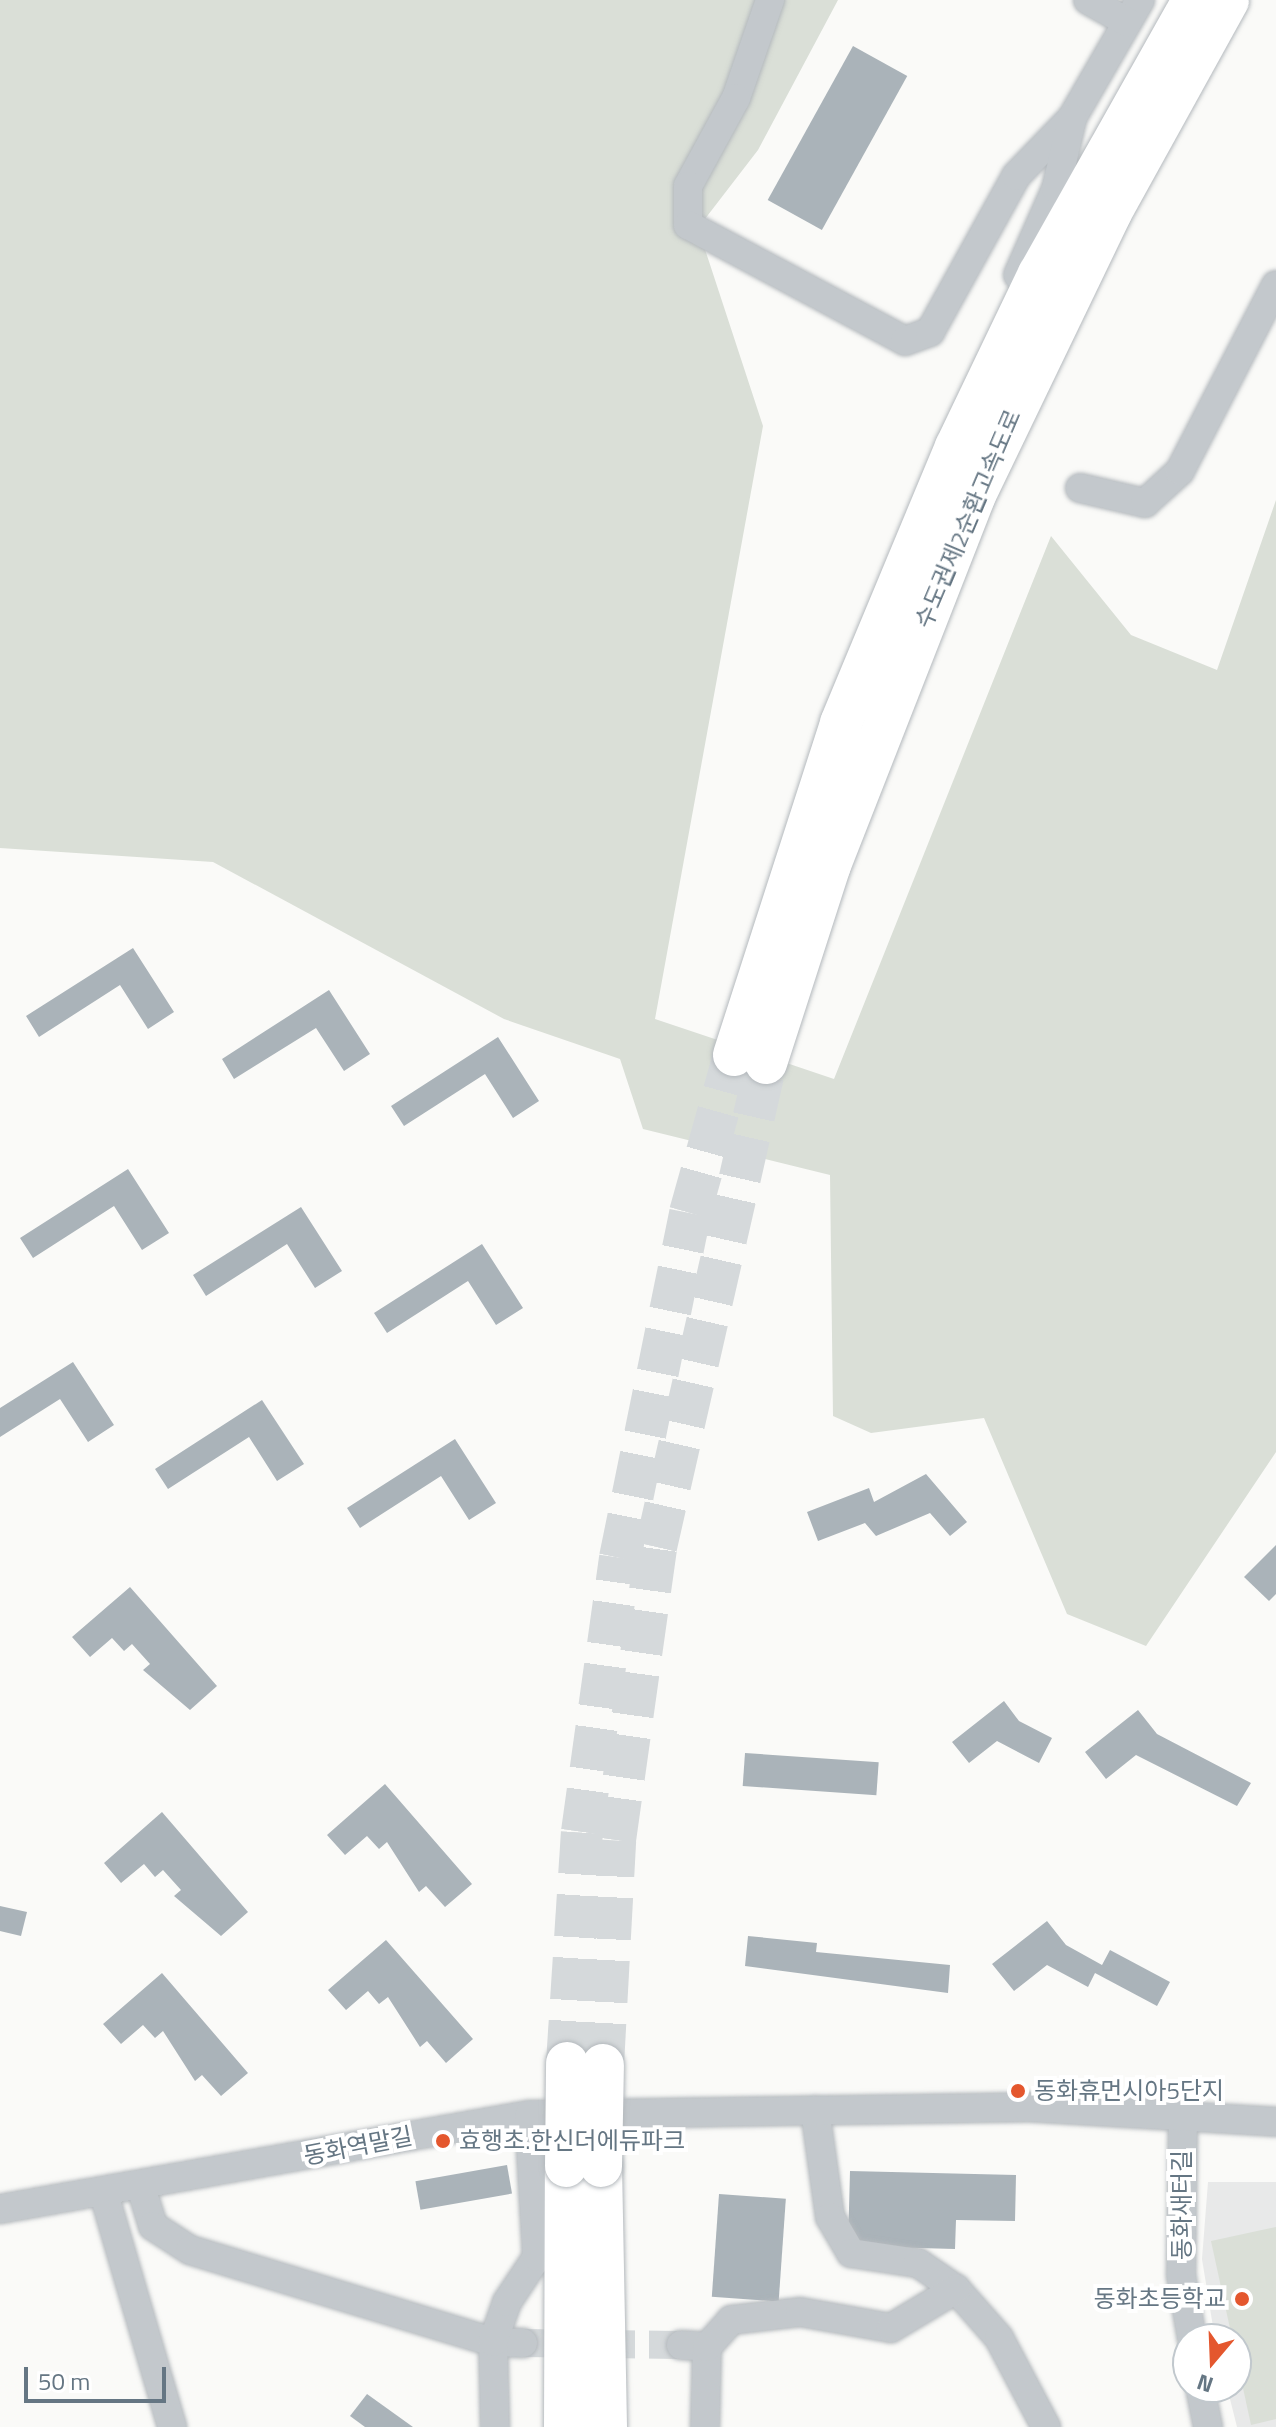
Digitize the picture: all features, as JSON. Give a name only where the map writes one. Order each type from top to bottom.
[{"type":"highway","name":"수도권제2순환고속도로","points":[[1194,0],[1039,274],[956,447],[841,723],[750,1059],[830,865],[974,497],[1189,64],[1228,0]]},
{"type":"highway","points":[[565,2427],[583,2166],[585,2064]]},
{"type":"highway","points":[[583,2166],[606,2427]]},
{"type":"street","points":[[770,0],[736,98],[688,186],[688,225],[905,341],[930,332],[1016,176],[1072,118],[1134,11],[1088,0]]},
{"type":"street","points":[[1189,64],[1242,0]]},
{"type":"street","points":[[956,447],[970,384],[1056,189],[1072,118]]},
{"type":"street","points":[[1080,488],[1145,503],[1180,471],[1276,285]]},
{"type":"street","name":"동화역말길","points":[[0,2209],[104,2194],[529,2115],[1026,2107],[1276,2122]]},
{"type":"street","points":[[815,2110],[830,2217],[851,2253],[918,2263],[956,2289],[999,2338],[1046,2427]]},
{"type":"street","points":[[495,2427],[493,2342],[507,2302],[537,2257],[529,2115]]},
{"type":"street","name":"동화새터길","points":[[1183,2117],[1181,2275],[1189,2323]]},
{"type":"street","points":[[141,2187],[153,2226],[190,2250],[493,2342],[523,2343]]},
{"type":"street","points":[[104,2194],[172,2427]]},
{"type":"street","points":[[705,2427],[694,2346],[731,2320],[800,2312],[891,2328],[956,2289]]},
{"type":"street","points":[[1203,2403],[1208,2427]]},
{"type":"shaded area","points":[[0,0],[838,0],[758,150],[698,228],[763,426],[655,1019],[834,1079],[1051,536],[1131,635],[1217,670],[1276,500],[1276,1452],[1146,1646],[1067,1614],[984,1418],[871,1433],[833,1416],[830,1175],[643,1129],[620,1059],[504,1019],[213,862],[0,848]]},
{"type":"shaded area","name":"동화초등학교","points":[[1208,2182],[1276,2182],[1276,2427],[1237,2427],[1231,2403],[1252,2403],[1252,2323],[1212,2323],[1202,2259]]},
{"type":"shaded area","points":[[1276,2227],[1276,2419],[1251,2425],[1246,2403],[1252,2403],[1252,2323],[1229,2323],[1211,2241]]},
{"type":"building","points":[[853,46],[907,76],[822,230],[768,200]]},
{"type":"building","points":[[133,948],[174,1012],[148,1029],[120,985],[39,1037],[26,1016]]},
{"type":"building","points":[[329,990],[370,1054],[344,1071],[316,1028],[234,1079],[222,1059]]},
{"type":"building","points":[[498,1037],[539,1101],[513,1118],[485,1074],[404,1126],[391,1106]]},
{"type":"building","points":[[128,1169],[169,1233],[142,1250],[114,1206],[33,1258],[20,1238]]},
{"type":"building","points":[[301,1207],[342,1271],[315,1288],[287,1244],[206,1296],[193,1275]]},
{"type":"building","points":[[482,1244],[523,1308],[496,1325],[468,1281],[387,1333],[374,1313]]},
{"type":"building","points":[[73,1362],[114,1425],[88,1442],[60,1399],[0,1437],[0,1408]]},
{"type":"building","points":[[262,1400],[304,1464],[277,1481],[249,1437],[168,1489],[155,1469]]},
{"type":"building","points":[[455,1439],[496,1503],[469,1520],[441,1476],[360,1528],[347,1508]]},
{"type":"building","points":[[926,1474],[967,1522],[950,1536],[930,1513],[876,1536],[865,1523],[818,1541],[807,1512],[869,1488],[874,1502]]},
{"type":"building","points":[[1276,1545],[1276,1594],[1269,1601],[1244,1577]]},
{"type":"building","points":[[130,1587],[217,1686],[190,1710],[143,1670],[150,1664],[132,1644],[124,1651],[112,1638],[90,1657],[72,1637]]},
{"type":"building","points":[[1004,1701],[1019,1721],[1052,1738],[1039,1763],[997,1741],[969,1763],[952,1742]]},
{"type":"building","points":[[1138,1710],[1157,1734],[1251,1783],[1237,1806],[1136,1755],[1106,1779],[1085,1752]]},
{"type":"building","points":[[745,1753],[879,1762],[876,1795],[743,1786]]},
{"type":"building","points":[[385,1784],[472,1884],[445,1907],[426,1886],[419,1892],[387,1842],[379,1849],[367,1836],[345,1855],[327,1835]]},
{"type":"building","points":[[162,1812],[248,1912],[221,1936],[174,1896],[181,1890],[163,1870],[155,1877],[144,1864],[121,1883],[104,1863]]},
{"type":"building","points":[[0,1906],[27,1912],[21,1936],[0,1931]]},
{"type":"building","points":[[1047,1921],[1066,1945],[1102,1965],[1110,1950],[1170,1982],[1157,2006],[1095,1973],[1088,1987],[1047,1965],[1014,1991],[992,1964]]},
{"type":"building","points":[[748,1936],[817,1943],[816,1952],[950,1965],[948,1993],[745,1966]]},
{"type":"building","points":[[386,1940],[473,2039],[446,2063],[427,2041],[420,2047],[388,1997],[379,2004],[368,1991],[346,2010],[328,1990]]},
{"type":"building","points":[[162,1973],[248,2073],[221,2096],[202,2075],[195,2081],[163,2031],[155,2038],[143,2025],[121,2044],[103,2024]]},
{"type":"building","points":[[507,2165],[512,2194],[420,2210],[415,2181]]},
{"type":"building","points":[[850,2171],[1016,2175],[1015,2221],[956,2220],[955,2249],[848,2246]]},
{"type":"building","points":[[719,2194],[786,2199],[779,2301],[712,2297]]},
{"type":"building","points":[[367,2394],[413,2427],[365,2427],[350,2416]]},
{"type":"tunnel","points":[[567,2063],[582,1832],[620,1558],[690,1213],[734,1055]]},
{"type":"tunnel","points":[[603,2065],[615,1840],[656,1547],[766,1063]]},
{"type":"tunnel","points":[[523,2343],[681,2345]]},
{"type":"place","name":"동화휴먼시아5단지","points":[[1018,2091]]},
{"type":"place","name":"효행초.한신더에듀파크","points":[[443,2141]]},
{"type":"place","name":"동화초등학교","points":[[1242,2299]]}]
